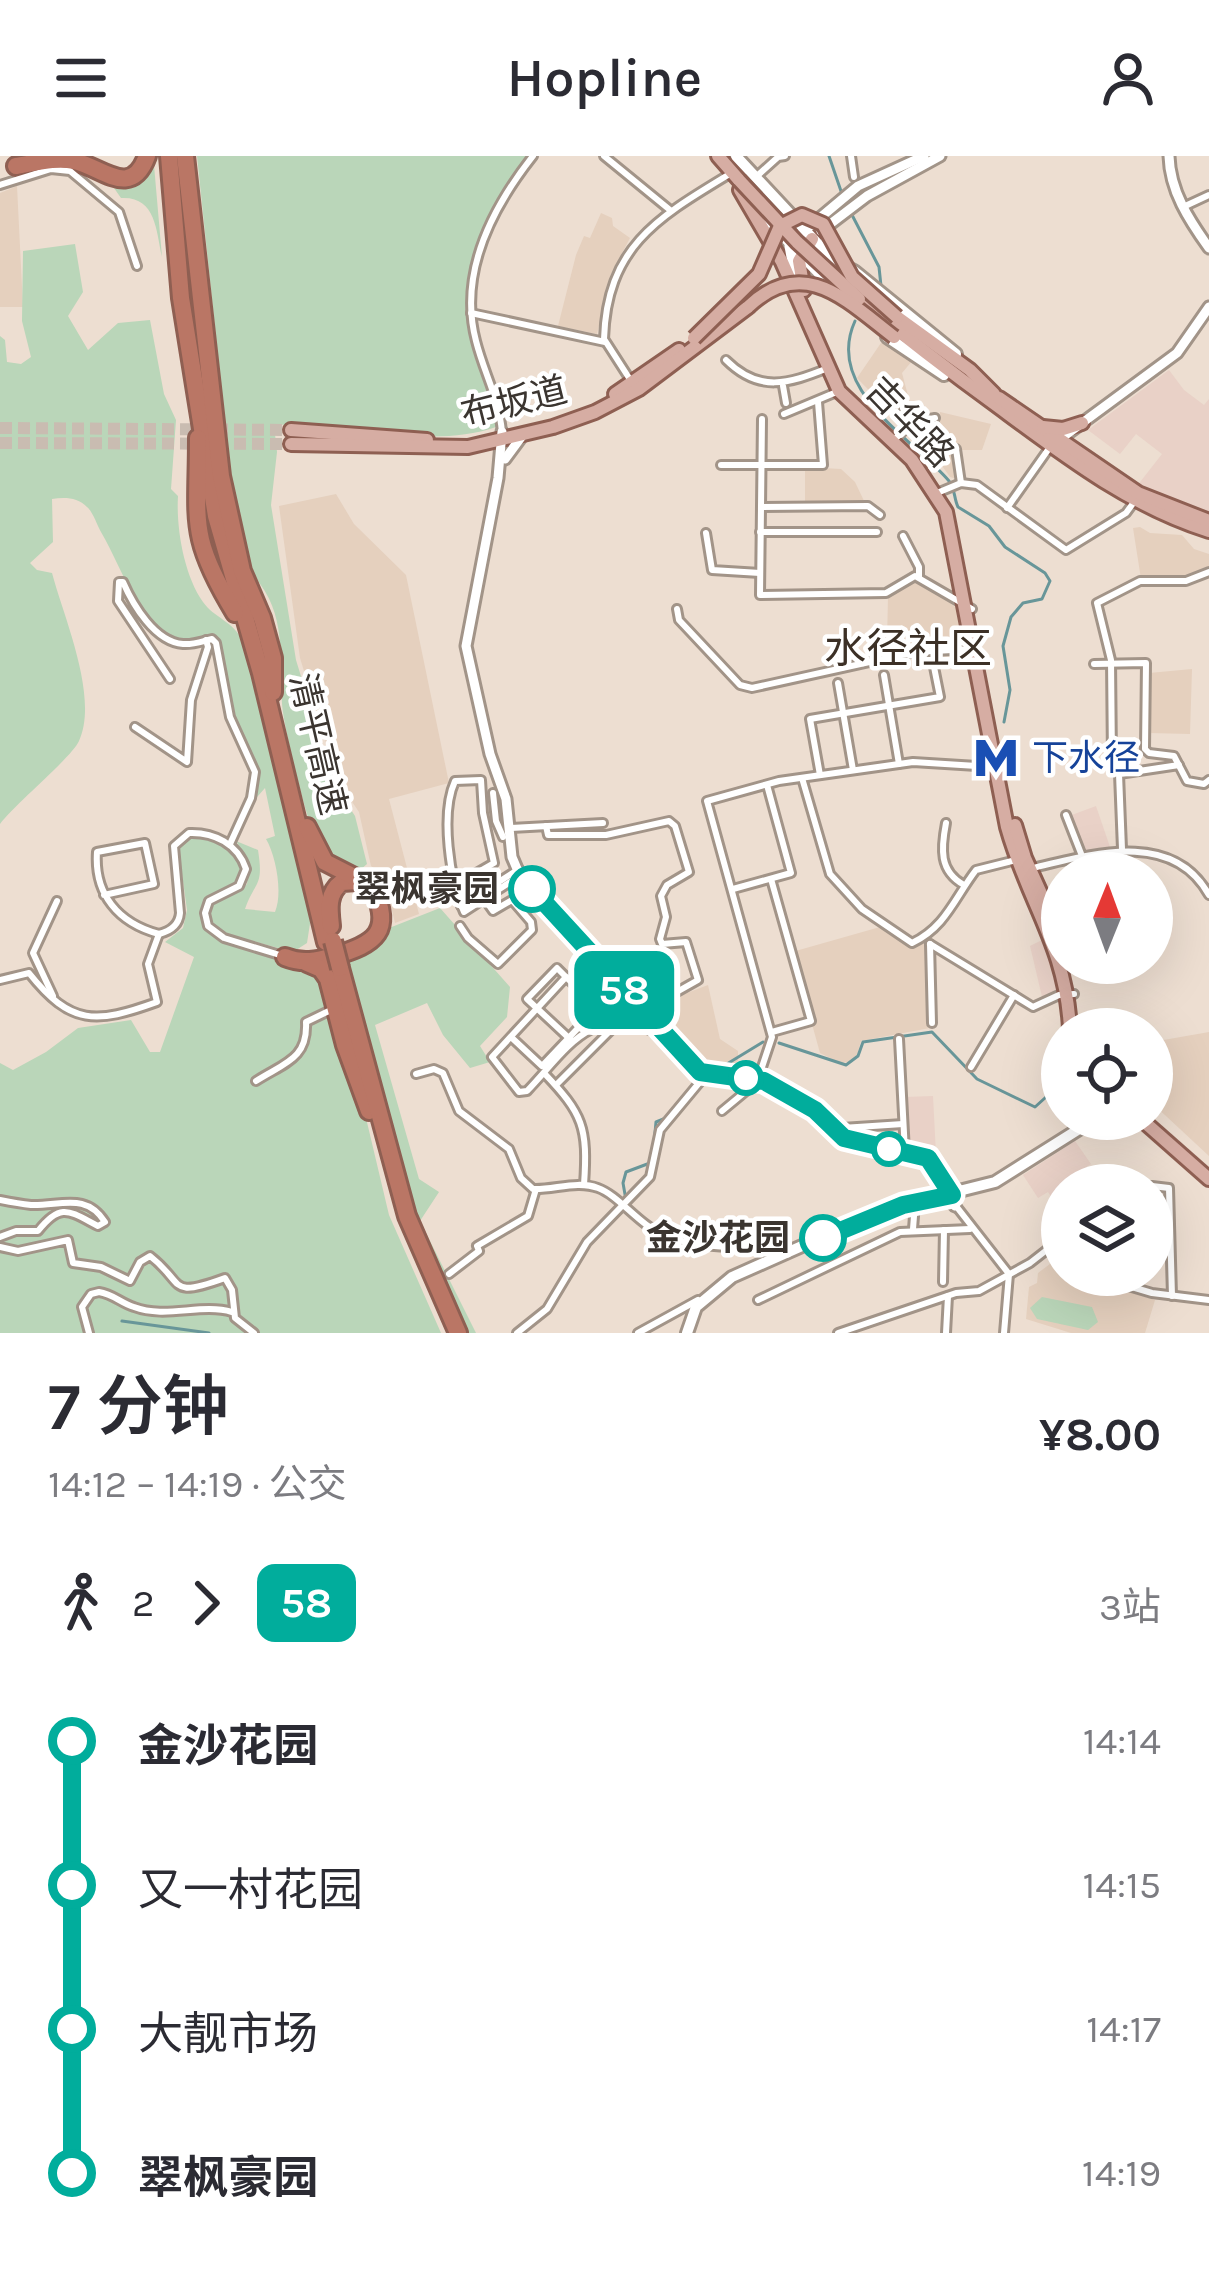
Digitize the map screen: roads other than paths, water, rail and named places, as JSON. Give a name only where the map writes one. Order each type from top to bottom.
[{"type":"highway","points":[[97,156],[108,171],[122,174],[158,158]]},
{"type":"highway","points":[[185,156],[221,476],[244,579],[273,658],[273,692]]},
{"type":"highway","points":[[8,168],[70,160],[125,178],[158,158]]},
{"type":"highway","name":"清平高速","points":[[158,158],[170,281],[197,425],[196,523],[210,572],[254,644],[329,942],[407,1216],[458,1333]]},
{"type":"highway","name":"清平高速","points":[[158,158],[188,292],[221,508],[273,692],[329,942]]},
{"type":"highway","points":[[275,730],[293,840],[315,929],[307,950],[290,959]]},
{"type":"highway","points":[[290,959],[318,961],[363,947],[376,937],[382,920],[370,884],[333,868],[316,851],[296,785]]},
{"type":"highway","points":[[290,959],[318,957],[369,939],[377,914],[371,892],[361,882],[341,882],[331,894],[329,942]]},
{"type":"highway","points":[[290,959],[324,971],[371,1116]]},
{"type":"highway","name":"清平高速","points":[[337,969],[395,1214],[447,1333]]},
{"type":"main road","points":[[8,168],[43,156]]},
{"type":"main road","points":[[720,156],[797,242],[861,297],[970,370]]},
{"type":"main road","points":[[736,156],[741,180],[844,302],[944,375]]},
{"type":"main road","points":[[741,180],[814,229]]},
{"type":"main road","name":"吉华路","points":[[741,180],[842,382],[941,491],[1023,865],[1041,900]]},
{"type":"main road","points":[[788,215],[814,229],[824,251],[952,350],[989,395],[1066,437],[1135,502],[1209,531]]},
{"type":"main road","points":[[615,394],[694,338],[759,274],[782,224],[802,215],[825,226],[852,278],[889,317],[989,395],[1066,437]]},
{"type":"main road","points":[[795,249],[814,229]]},
{"type":"main road","name":"吉华路","points":[[795,249],[802,295],[838,391],[941,491]]},
{"type":"main road","points":[[802,295],[810,277],[822,274]]},
{"type":"main road","name":"布坂道","points":[[671,364],[577,411],[503,437],[478,445],[444,448],[290,437],[437,441],[503,437],[522,436],[595,412],[671,364],[778,286],[814,284],[838,295],[944,375],[989,395]]},
{"type":"main road","points":[[1042,427],[1063,429],[1077,453],[1143,496],[1209,521]]},
{"type":"main road","name":"吉华路","points":[[969,608],[997,768],[1023,865],[1071,994]]},
{"type":"main road","name":"吉华路","points":[[1071,984],[1072,1008]]},
{"type":"main road","points":[[690,1333],[700,1310],[721,1290],[789,1251],[883,1212],[995,1183],[1064,1140]]},
{"type":"main road","points":[[1168,1140],[1209,1175]]},
{"type":"main road","points":[[690,1333],[696,1307],[718,1287],[902,1203],[951,1198]]},
{"type":"street","points":[[533,156],[505,196],[483,240],[472,282],[471,313],[497,397],[503,437],[466,646],[519,872],[528,892],[705,1075],[757,1080],[809,1106],[844,1138],[931,1160],[951,1198]]},
{"type":"street","points":[[604,156],[670,210]]},
{"type":"street","points":[[631,381],[605,342],[613,286],[639,236],[670,210],[785,156]]},
{"type":"street","points":[[851,156],[854,178]]},
{"type":"street","points":[[814,229],[850,191],[923,156]]},
{"type":"street","points":[[814,229],[940,156]]},
{"type":"street","points":[[1169,156],[1171,177],[1184,207],[1209,248]]},
{"type":"street","points":[[0,185],[51,169],[75,174],[118,212],[137,266]]},
{"type":"street","points":[[1184,207],[1209,195]]},
{"type":"street","points":[[1007,508],[1066,437],[1180,356],[1209,311]]},
{"type":"street","points":[[471,313],[605,342]]},
{"type":"street","points":[[726,360],[747,374],[782,386],[828,368]]},
{"type":"street","points":[[782,386],[786,403]]},
{"type":"street","points":[[784,414],[838,391]]},
{"type":"street","points":[[721,465],[823,465],[818,402]]},
{"type":"street","points":[[904,410],[914,422]]},
{"type":"street","points":[[896,438],[914,422],[935,418]]},
{"type":"street","points":[[762,419],[760,595],[886,593],[919,577]]},
{"type":"street","points":[[502,458],[522,436]]},
{"type":"street","points":[[478,445],[502,458],[504,478],[470,647],[494,754],[510,797],[510,835]]},
{"type":"street","points":[[956,449],[959,484]]},
{"type":"street","points":[[941,491],[959,484],[977,485],[1066,550],[1126,513],[1135,502]]},
{"type":"street","points":[[762,508],[868,506],[880,515]]},
{"type":"street","points":[[760,532],[877,532]]},
{"type":"street","points":[[706,533],[712,570],[760,573]]},
{"type":"street","points":[[904,536],[919,577]]},
{"type":"street","points":[[1112,761],[1112,663],[1097,603],[1140,581],[1182,581],[1209,572]]},
{"type":"street","points":[[919,577],[969,608]]},
{"type":"street","points":[[170,679],[118,601],[118,582],[124,583],[148,623],[173,642],[216,643],[230,718],[255,772],[251,798],[230,844]]},
{"type":"street","points":[[677,609],[679,620],[740,685],[752,688],[915,652],[974,649]]},
{"type":"street","points":[[135,727],[187,762],[190,700],[208,647],[206,640]]},
{"type":"street","points":[[1094,664],[1146,663],[1145,749],[1174,756],[1187,781],[1204,784],[1209,780]]},
{"type":"street","points":[[820,775],[810,719],[940,697],[934,667]]},
{"type":"street","points":[[884,675],[899,764]]},
{"type":"street","points":[[838,683],[853,770]]},
{"type":"street","points":[[722,1111],[757,1080],[772,1045],[772,1032],[707,801],[802,778],[899,764],[997,768]]},
{"type":"street","points":[[1122,849],[1119,774],[1179,765]]},
{"type":"street","points":[[802,778],[830,874],[862,909],[912,943],[930,939],[1034,1007],[1071,994]]},
{"type":"street","points":[[454,886],[494,862],[481,780],[455,781],[448,808],[454,886],[463,909],[519,872]]},
{"type":"street","points":[[732,890],[791,873],[767,785]]},
{"type":"street","points":[[493,794],[496,821],[510,835]]},
{"type":"street","points":[[1066,815],[1080,852]]},
{"type":"street","points":[[546,826],[548,835],[606,835],[669,821],[675,826],[688,872],[670,881],[661,896],[666,917],[659,939],[662,944],[686,942],[698,980],[643,1011]]},
{"type":"street","points":[[489,841],[546,826],[603,823]]},
{"type":"street","points":[[946,824],[940,852],[951,878],[966,882]]},
{"type":"street","points":[[0,980],[29,973],[70,1012],[98,1019],[155,1003],[158,998],[148,964],[159,934],[176,926],[180,917],[173,855],[177,841],[194,832],[230,844],[243,860],[244,878],[235,889],[209,902],[206,922],[224,938],[290,959]]},
{"type":"street","points":[[104,895],[154,884],[145,843],[97,852],[104,895],[113,910],[159,934]]},
{"type":"street","points":[[1105,852],[1122,849],[1155,855],[1197,878],[1209,896]]},
{"type":"street","points":[[932,1023],[930,939],[966,882],[984,866],[1041,862]]},
{"type":"street","points":[[519,872],[663,1035]]},
{"type":"street","points":[[771,879],[811,1021],[772,1032]]},
{"type":"street","points":[[460,926],[498,964],[532,930],[531,922],[512,900],[493,911],[483,896]]},
{"type":"street","points":[[53,1000],[33,953],[57,902]]},
{"type":"street","points":[[566,977],[598,1007],[527,1091],[519,1092],[492,1057],[536,1008],[566,977]]},
{"type":"street","points":[[971,1067],[1015,995]]},
{"type":"street","points":[[256,1081],[305,1048],[308,1020],[335,1008]]},
{"type":"street","points":[[536,1008],[571,1040]]},
{"type":"street","points":[[511,1037],[542,1066],[588,1028],[620,1022],[663,1035]]},
{"type":"street","points":[[556,1085],[620,1022]]},
{"type":"street","points":[[899,1039],[905,1152]]},
{"type":"street","points":[[416,1074],[443,1072],[459,1111],[509,1149],[526,1185],[536,1190],[584,1185],[606,1192],[642,1225],[670,1238],[719,1247],[789,1251]]},
{"type":"street","points":[[544,1072],[579,1114],[586,1153],[584,1185]]},
{"type":"street","points":[[518,1333],[547,1309],[587,1242],[650,1177],[658,1135],[705,1075]]},
{"type":"street","points":[[757,1080],[807,1107],[842,1141],[924,1159],[970,1229],[1009,1274],[1004,1333]]},
{"type":"street","points":[[827,1112],[839,1128],[903,1124]]},
{"type":"street","points":[[448,1274],[479,1251],[477,1246],[528,1216],[536,1190]]},
{"type":"street","points":[[0,1200],[30,1204],[74,1200],[89,1205],[105,1222],[98,1226],[76,1213],[62,1212],[50,1215],[38,1232],[16,1231],[0,1237]]},
{"type":"street","points":[[913,1229],[915,1203]]},
{"type":"street","points":[[758,1300],[900,1232],[970,1229]]},
{"type":"street","points":[[943,1282],[944,1230]]},
{"type":"street","points":[[0,1247],[14,1251],[68,1240],[73,1263],[101,1267],[130,1281],[140,1262],[152,1256],[176,1285],[203,1287],[227,1279],[232,1312],[254,1333]]},
{"type":"street","points":[[838,1333],[948,1296],[979,1291],[1041,1252]]},
{"type":"street","points":[[638,1333],[718,1287]]},
{"type":"street","points":[[89,1333],[82,1307],[91,1294],[99,1292],[137,1309],[232,1312]]},
{"type":"street","points":[[946,1333],[948,1296]]},
{"type":"street","points":[[1172,1296],[1209,1300]]},
{"type":"waterway","points":[[829,156],[842,194]]},
{"type":"waterway","points":[[851,213],[879,267],[881,286]]},
{"type":"waterway","points":[[855,321],[849,346],[851,368],[861,390],[949,481],[958,507],[989,526],[1005,547],[1050,581],[1042,599],[1023,603],[1011,617],[1003,646],[1010,690],[1004,722]]},
{"type":"waterway","points":[[779,1043],[846,1065],[858,1056],[863,1042],[932,1032],[977,1079],[1035,1107],[1041,1102]]},
{"type":"waterway","points":[[717,1070],[763,1042]]},
{"type":"waterway","points":[[653,1155],[656,1122],[666,1118]]},
{"type":"waterway","points":[[626,1200],[626,1172],[650,1163]]},
{"type":"waterway","points":[[122,1321],[209,1333]]},
{"type":"tunnel","points":[[0,428],[291,430]]},
{"type":"tunnel","points":[[0,443],[291,444]]},
{"type":"place","name":"下水径","points":[[996,758]]},
{"type":"place","name":"翠枫豪园","points":[[532,889]]},
{"type":"place","name":"金沙花园","points":[[823,1238]]},
{"type":"district","name":"水径社区","points":[[908,649]]}]
